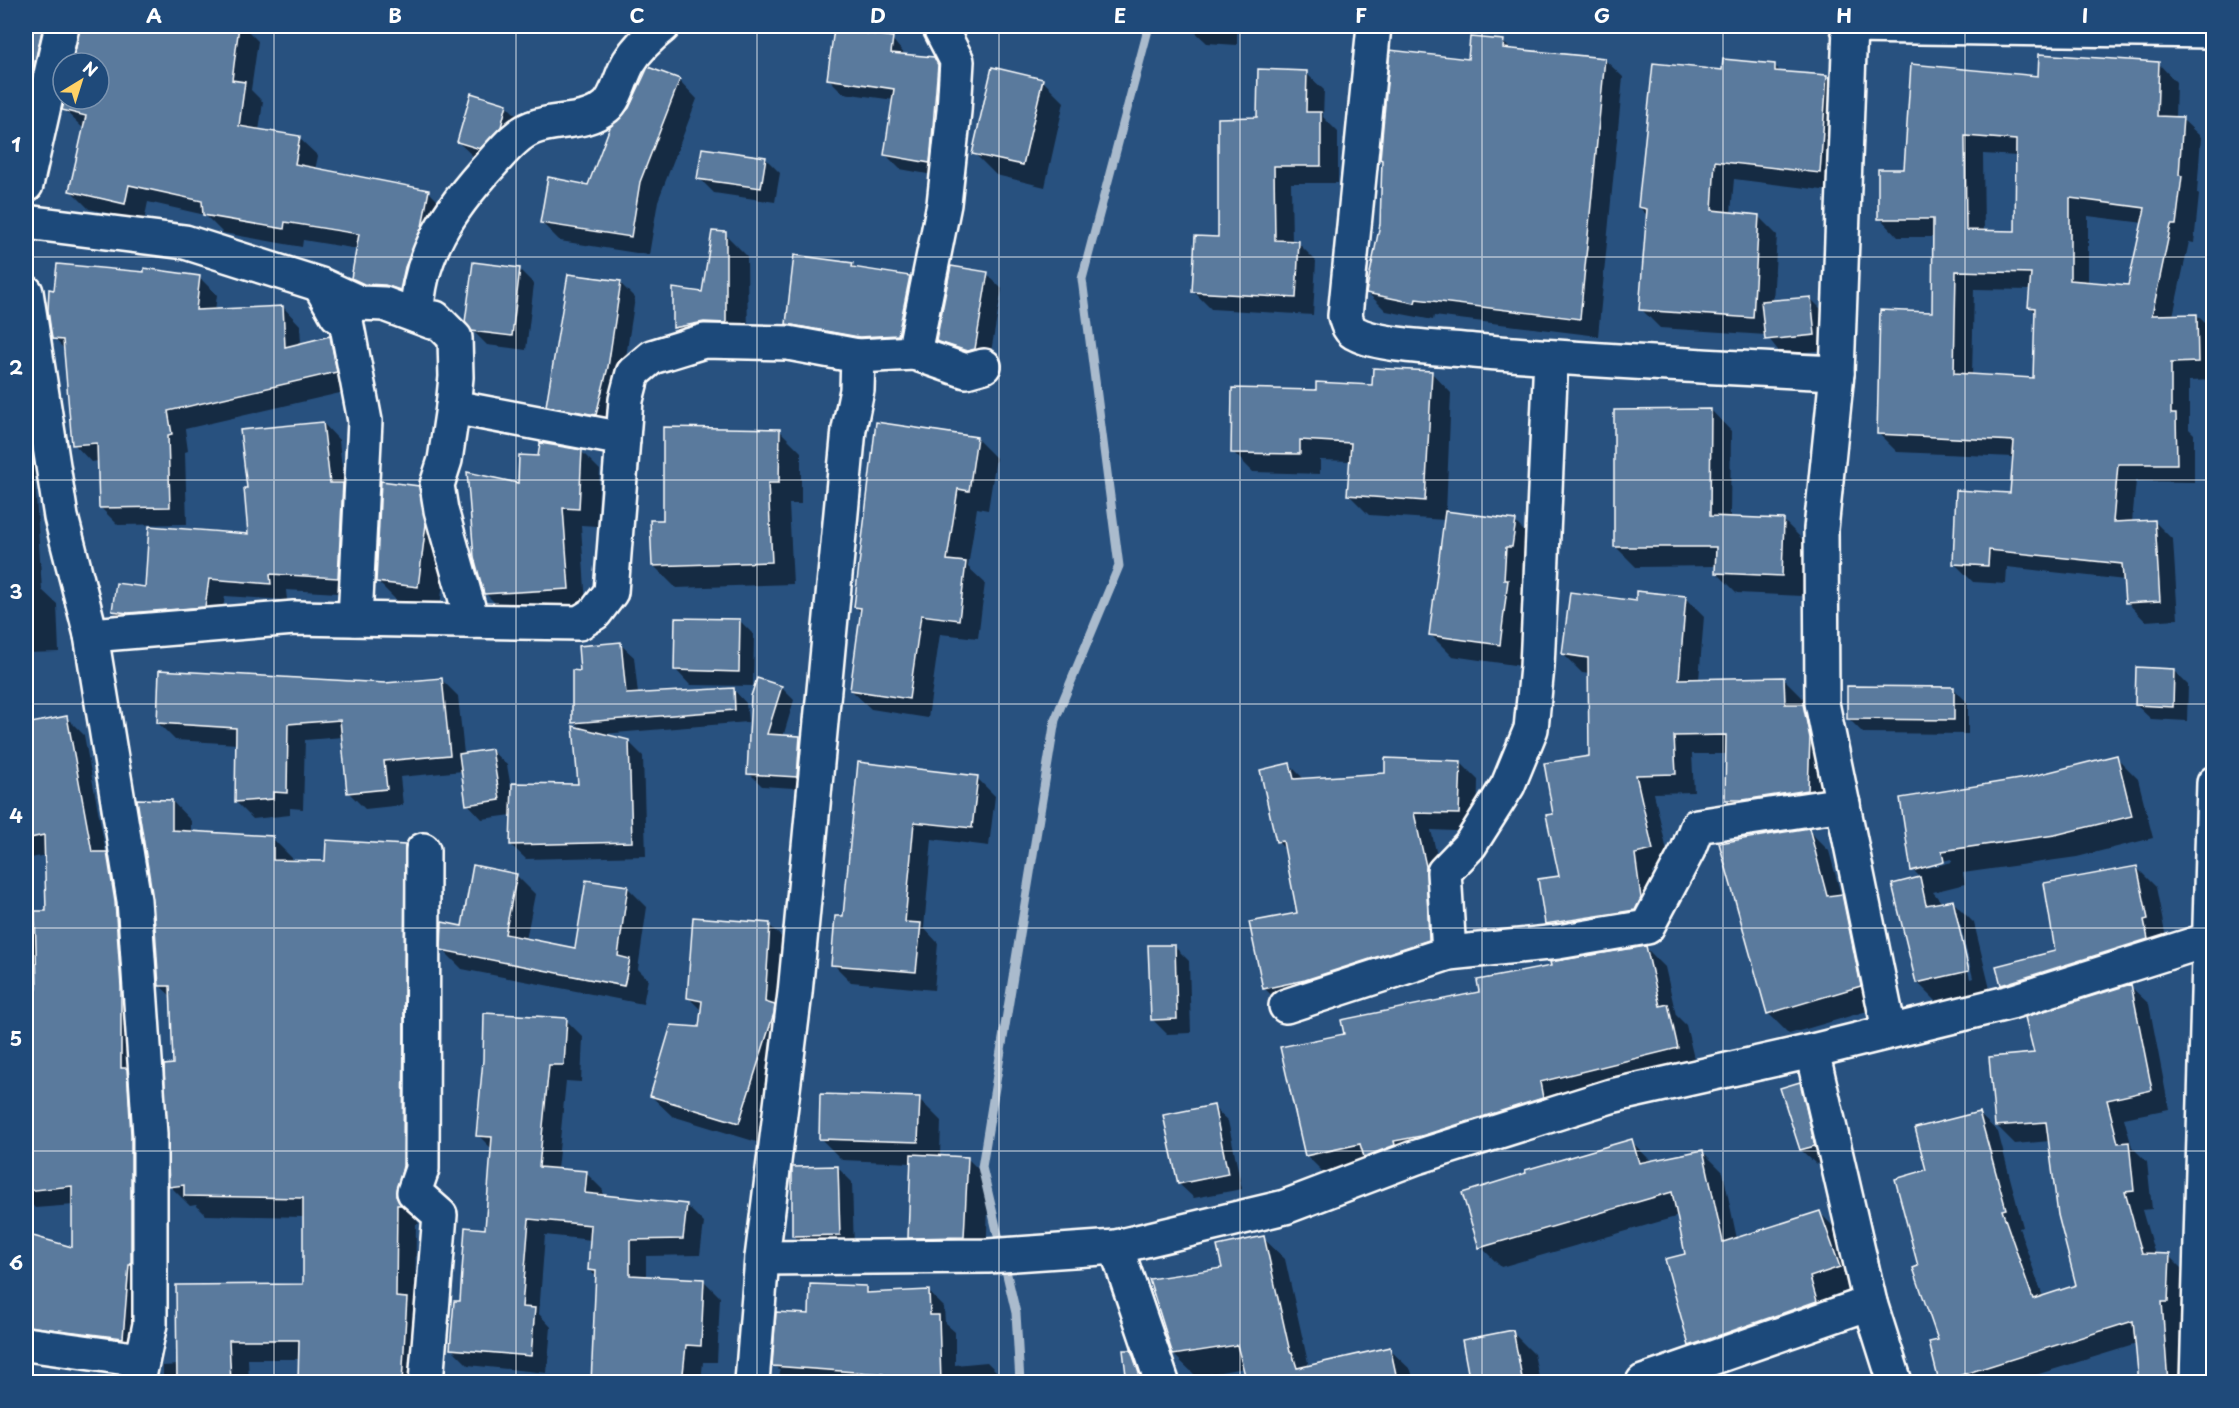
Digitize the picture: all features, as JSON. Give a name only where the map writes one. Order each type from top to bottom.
[{"type":"street","points":[[26,185],[62,26]]},
{"type":"street","points":[[417,316],[417,293],[428,255],[458,199],[507,146],[532,128],[580,120],[608,106],[628,64],[642,44],[663,26]]},
{"type":"street","points":[[914,353],[944,204],[954,111],[957,61],[939,26]]},
{"type":"street","points":[[1374,26],[1345,316],[1354,334],[1369,338],[1551,357],[1837,373]]},
{"type":"street","points":[[1890,1030],[1822,703],[1821,529],[1837,373],[1848,26],[2214,32]]},
{"type":"street","points":[[26,222],[185,242],[321,285],[360,303],[384,304],[432,322],[435,318],[455,338],[456,377],[453,407],[437,485],[441,510],[472,621]]},
{"type":"street","points":[[321,285],[337,315],[346,321],[365,421],[355,619]]},
{"type":"street","points":[[26,292],[61,517],[91,635],[134,900],[150,1134],[150,1324],[140,1368]]},
{"type":"street","points":[[91,635],[294,618],[579,623],[595,613],[611,592],[626,400],[633,373],[652,357],[704,341],[788,343],[858,356],[914,353],[966,370],[984,366]]},
{"type":"street","points":[[752,1383],[762,1258],[795,993],[848,440],[857,390],[858,356]]},
{"type":"street","points":[[1449,953],[1444,872],[1470,844],[1508,786],[1531,729],[1537,667],[1551,357]]},
{"type":"street","points":[[453,407],[623,439]]},
{"type":"street","points":[[2197,1383],[2207,1277],[2214,783]]},
{"type":"street","points":[[1286,1006],[1449,953],[1558,942],[1647,927],[1688,850],[1697,826],[1843,804]]},
{"type":"street","points":[[423,850],[422,1169],[414,1192],[440,1215],[426,1383]]},
{"type":"street","points":[[762,1258],[988,1256],[1116,1247],[1285,1207],[1414,1158],[1611,1096],[1812,1051],[2011,1002],[2211,939]]},
{"type":"street","points":[[1812,1051],[1870,1303],[1895,1383]]},
{"type":"street","points":[[1116,1247],[1162,1383]]},
{"type":"street","points":[[1643,1383],[1870,1303]]},
{"type":"street","points":[[26,1344],[134,1359],[140,1368]]},
{"type":"building","points":[[26,26],[43,26],[26,101]]},
{"type":"building","points":[[80,26],[239,26],[232,80],[245,82],[239,126],[300,136],[295,164],[429,190],[422,227],[405,267],[400,290],[385,285],[364,284],[351,278],[359,234],[285,222],[284,229],[203,215],[202,201],[129,185],[125,204],[69,191],[86,116],[66,111],[111,111],[111,51],[75,51]]},
{"type":"building","points":[[834,29],[893,37],[891,53],[934,57],[938,65],[930,163],[884,155],[894,89],[827,79]]},
{"type":"building","points":[[1470,37],[1504,40],[1503,48],[1605,58],[1580,319],[1416,299],[1415,303],[1366,293],[1380,224],[1382,160],[1380,159],[1390,50],[1468,59]]},
{"type":"building","points":[[2039,54],[2159,62],[2157,116],[2183,117],[2179,175],[2182,176],[2176,225],[2171,225],[2152,315],[2197,314],[2198,362],[2171,363],[2171,414],[2176,414],[2177,464],[2118,464],[2113,522],[2155,520],[2160,601],[2125,603],[2122,564],[1989,550],[1988,566],[1953,564],[1956,490],[2010,493],[2014,441],[1877,434],[1880,310],[1932,312],[1933,219],[1878,219],[1878,169],[1904,169],[1911,64],[2038,76]],"holes":[[[1965,136],[2016,140],[2015,231],[1966,230]],[[2070,198],[2145,208],[2128,285],[2070,280]],[[1956,271],[2031,273],[2028,307],[2035,308],[2033,378],[1954,373]]]},
{"type":"building","points":[[1723,59],[1775,64],[1775,71],[1827,75],[1820,173],[1715,161],[1712,210],[1759,215],[1753,318],[1639,310],[1647,209],[1638,207],[1653,63],[1722,70]]},
{"type":"building","points":[[648,67],[680,79],[640,182],[631,237],[540,223],[548,177],[588,185],[610,127],[629,108]]},
{"type":"building","points":[[992,67],[1043,79],[1023,165],[972,154]]},
{"type":"building","points":[[1258,69],[1307,71],[1306,112],[1321,112],[1321,166],[1274,166],[1275,240],[1299,241],[1296,298],[1192,292],[1195,236],[1218,237],[1218,118],[1257,117]]},
{"type":"building","points":[[471,93],[507,104],[501,127],[480,149],[457,142]]},
{"type":"building","points":[[702,148],[766,157],[761,188],[697,179]]},
{"type":"building","points":[[712,231],[726,232],[726,323],[704,322],[673,328],[673,288],[702,292]]},
{"type":"building","points":[[794,255],[853,263],[852,267],[910,276],[898,335],[859,337],[786,324]]},
{"type":"building","points":[[473,262],[520,268],[512,336],[471,331],[465,322]]},
{"type":"building","points":[[57,264],[144,272],[144,268],[200,276],[196,310],[283,306],[285,347],[330,336],[337,372],[168,411],[172,434],[168,435],[170,507],[99,508],[97,443],[72,445],[63,340],[52,339],[48,310],[49,289],[54,290]]},
{"type":"building","points":[[951,266],[988,272],[975,349],[967,351],[936,341]]},
{"type":"building","points":[[568,274],[621,281],[608,367],[596,415],[546,406]]},
{"type":"building","points":[[1811,297],[1815,335],[1765,340],[1761,301]]},
{"type":"building","points":[[1373,368],[1432,371],[1425,501],[1347,495],[1351,443],[1300,440],[1300,454],[1231,453],[1232,388],[1316,390],[1316,382],[1372,385]]},
{"type":"building","points":[[1711,409],[1710,516],[1784,519],[1782,576],[1715,573],[1716,547],[1614,547],[1614,410]]},
{"type":"building","points":[[323,422],[330,483],[343,483],[338,578],[270,574],[271,584],[209,579],[205,607],[128,613],[112,611],[116,583],[145,587],[149,526],[248,534],[244,488],[247,488],[240,430]]},
{"type":"building","points":[[876,422],[977,437],[969,491],[958,489],[947,560],[966,562],[959,620],[921,615],[909,699],[850,690],[861,608],[854,607]]},
{"type":"building","points":[[663,427],[780,429],[779,483],[768,483],[772,562],[652,566],[650,520],[663,520]]},
{"type":"building","points":[[540,443],[582,450],[579,509],[563,508],[569,589],[484,594],[474,557],[467,472],[518,483],[519,455],[538,456]]},
{"type":"building","points":[[381,481],[419,486],[426,524],[418,587],[376,582]]},
{"type":"building","points":[[1445,511],[1516,520],[1512,547],[1506,547],[1504,580],[1508,580],[1500,645],[1429,635]]},
{"type":"building","points":[[1636,591],[1686,596],[1679,679],[1784,677],[1785,704],[1803,704],[1810,738],[1808,790],[1743,800],[1725,800],[1726,735],[1674,736],[1676,774],[1636,775],[1653,850],[1635,854],[1641,898],[1635,910],[1545,924],[1538,879],[1559,876],[1546,815],[1553,814],[1544,763],[1589,756],[1588,658],[1562,654],[1570,592],[1636,601]]},
{"type":"building","points":[[675,618],[740,619],[739,672],[674,670]]},
{"type":"building","points":[[621,642],[626,694],[734,688],[735,710],[572,723],[572,670],[580,671],[578,646]]},
{"type":"building","points":[[2136,667],[2174,669],[2173,707],[2135,705]]},
{"type":"building","points":[[159,670],[385,683],[442,678],[450,755],[384,761],[387,789],[347,793],[340,720],[288,724],[287,793],[273,792],[273,799],[235,802],[236,728],[157,723]]},
{"type":"building","points":[[757,678],[782,686],[767,734],[800,736],[797,777],[747,774],[751,696]]},
{"type":"building","points":[[1847,686],[1954,687],[1954,720],[1847,719]]},
{"type":"building","points":[[67,716],[92,852],[107,852],[115,902],[121,987],[121,1068],[127,1068],[131,1135],[131,1265],[129,1265],[123,1338],[26,1326],[26,1234],[72,1247],[72,1186],[26,1191],[27,989],[37,989],[35,911],[46,911],[44,835],[26,839],[26,724]]},
{"type":"building","points":[[573,726],[629,740],[632,842],[510,845],[512,783],[578,784]]},
{"type":"building","points":[[492,749],[500,800],[466,805],[459,754]]},
{"type":"building","points":[[2117,755],[2132,816],[2055,835],[1942,851],[1944,862],[1911,871],[1900,798],[2025,778]]},
{"type":"building","points":[[1385,758],[1461,761],[1459,814],[1414,813],[1426,866],[1429,940],[1305,980],[1263,989],[1249,922],[1297,913],[1283,841],[1276,842],[1260,770],[1290,763],[1294,779],[1385,773]]},
{"type":"building","points":[[858,762],[978,776],[972,828],[914,822],[905,922],[921,923],[916,972],[831,965],[835,916],[843,916]]},
{"type":"building","points":[[137,799],[172,800],[172,830],[273,836],[273,860],[325,861],[326,840],[405,845],[403,1166],[396,1196],[401,1205],[397,1205],[396,1297],[407,1298],[402,1383],[298,1383],[299,1340],[229,1340],[231,1383],[177,1383],[176,1285],[303,1284],[303,1198],[184,1196],[184,1185],[169,1187],[164,1065],[173,1064],[170,986],[159,986],[153,899]]},
{"type":"building","points":[[1809,828],[1827,896],[1842,894],[1861,986],[1767,1014],[1719,843]]},
{"type":"building","points":[[473,865],[517,874],[505,934],[575,948],[586,880],[628,886],[618,956],[630,959],[624,986],[441,950],[442,922],[462,926]]},
{"type":"building","points":[[2137,866],[2148,919],[2144,920],[2148,939],[2001,985],[1996,966],[2055,951],[2044,883]]},
{"type":"building","points":[[1920,877],[1926,905],[1953,900],[1969,971],[1916,983],[1892,884]]},
{"type":"building","points":[[693,917],[770,923],[765,1002],[775,1005],[774,1013],[739,1123],[650,1096],[671,1025],[699,1027],[702,1001],[687,998]]},
{"type":"building","points":[[1148,945],[1175,945],[1177,1019],[1151,1020]]},
{"type":"building","points":[[1646,946],[1660,1006],[1668,1004],[1678,1048],[1540,1082],[1543,1098],[1421,1136],[1394,1141],[1395,1145],[1364,1157],[1360,1144],[1305,1156],[1280,1047],[1344,1034],[1341,1020],[1479,992],[1477,980],[1551,966],[1550,962]]},
{"type":"building","points":[[2131,984],[2152,1090],[2107,1100],[2118,1143],[2129,1142],[2134,1191],[2125,1192],[2142,1253],[2170,1254],[2168,1302],[2162,1302],[2168,1383],[2139,1383],[2133,1321],[1939,1382],[1929,1342],[1938,1340],[1913,1268],[1918,1266],[1895,1179],[1926,1170],[1915,1128],[1979,1112],[2006,1209],[2002,1210],[2033,1299],[2076,1285],[2058,1215],[2046,1122],[1995,1126],[1989,1057],[2034,1053],[2025,1017]]},
{"type":"building","points":[[484,1013],[567,1018],[564,1065],[549,1065],[539,1167],[587,1171],[585,1193],[687,1204],[683,1239],[630,1240],[630,1275],[704,1279],[701,1346],[686,1345],[682,1383],[591,1383],[596,1271],[588,1270],[591,1225],[529,1219],[522,1307],[535,1308],[531,1356],[450,1349],[454,1301],[460,1301],[465,1227],[485,1229],[492,1137],[476,1136],[483,1060]]},
{"type":"building","points":[[1800,1082],[1815,1146],[1800,1150],[1780,1088]]},
{"type":"building","points":[[820,1094],[920,1097],[918,1142],[819,1139]]},
{"type":"building","points":[[1214,1105],[1228,1174],[1178,1184],[1163,1115]]},
{"type":"building","points":[[1632,1139],[1639,1163],[1703,1150],[1723,1242],[1820,1211],[1840,1267],[1810,1277],[1817,1301],[1689,1346],[1665,1259],[1685,1254],[1672,1192],[1479,1248],[1462,1193],[1526,1173],[1525,1170]]},
{"type":"building","points":[[911,1154],[968,1157],[964,1237],[908,1238]]},
{"type":"building","points":[[838,1166],[840,1235],[792,1236],[792,1167]]},
{"type":"building","points":[[1264,1236],[1290,1352],[1292,1352],[1297,1368],[1390,1347],[1398,1383],[1247,1383],[1237,1345],[1173,1355],[1149,1279],[1222,1268],[1217,1246]]},
{"type":"building","points":[[810,1284],[866,1286],[866,1293],[929,1290],[930,1315],[939,1315],[941,1383],[883,1383],[883,1374],[772,1366],[776,1312],[809,1314]]},
{"type":"building","points":[[1513,1330],[1523,1383],[1470,1383],[1462,1340]]},
{"type":"building","points":[[1123,1350],[1131,1350],[1142,1382],[1127,1383]]},
{"type":"waterway","points":[[1001,1248],[982,1167],[1055,720],[1119,566],[1082,279],[1149,26]]},
{"type":"waterway","points":[[1004,1262],[1016,1313],[1020,1382]]}]
